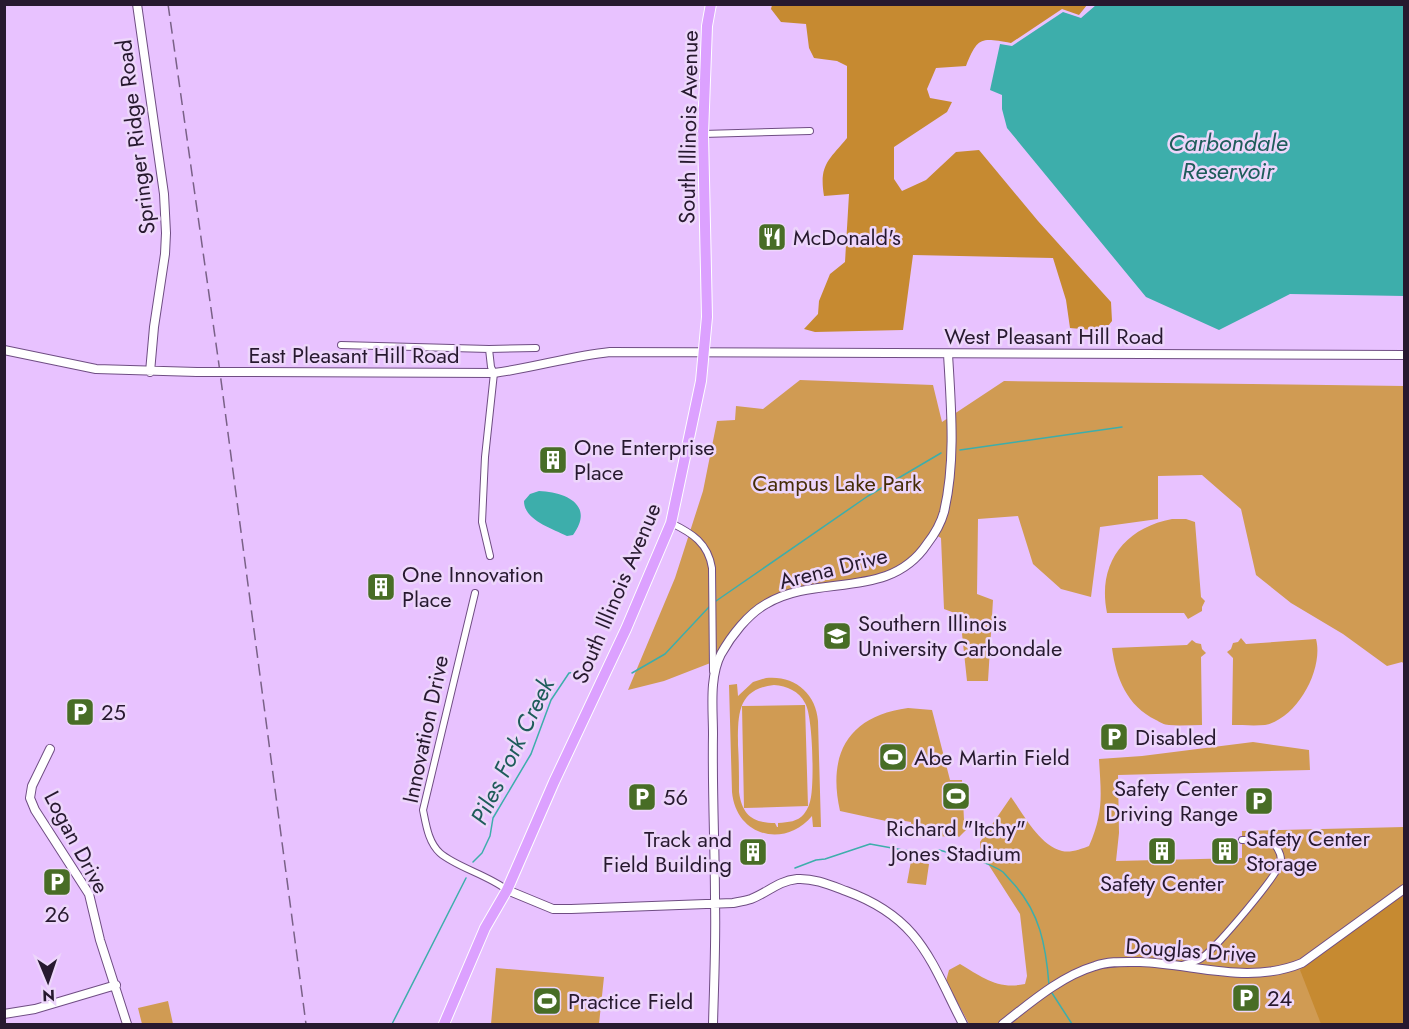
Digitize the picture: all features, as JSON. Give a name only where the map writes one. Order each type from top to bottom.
[{"type":"highway","name":"South Illinois Avenue","points":[[444,1024],[485,928],[507,890],[554,782],[626,629],[671,523],[701,381],[708,292],[703,134],[707,26],[711,4]]},
{"type":"street","name":"Springer Ridge Road","points":[[137,4],[164,194],[166,234],[150,372]]},
{"type":"street","points":[[703,134],[810,131]]},
{"type":"street","points":[[341,345],[489,350],[536,348]]},
{"type":"street","name":"East Pleasant Hill Road","points":[[4,350],[96,369],[150,372],[494,373],[526,369],[583,355],[610,352],[703,352]]},
{"type":"street","points":[[489,350],[494,373],[485,458],[482,522],[490,556]]},
{"type":"street","name":"West Pleasant Hill Road","points":[[703,352],[1404,355]]},
{"type":"street","name":"Arena Drive","points":[[713,1024],[716,905],[712,772],[713,682],[720,656],[750,616],[766,603],[790,594],[824,586],[855,584],[878,579],[902,569],[920,555],[934,534],[943,514],[950,474],[951,422],[948,354]]},
{"type":"street","points":[[671,523],[700,540],[710,557],[713,682]]},
{"type":"street","name":"Innovation Drive","points":[[475,593],[423,810],[427,829],[440,853],[494,880],[507,890]]},
{"type":"street","name":"Logan Drive","points":[[50,748],[32,786],[30,798],[35,810],[90,894],[100,940],[127,1024]]},
{"type":"street","points":[[1180,965],[1202,958],[1250,906],[1278,870],[1281,859],[1276,845],[1270,840],[1242,840]]},
{"type":"street","points":[[507,890],[553,909],[716,905],[751,899],[781,882],[797,879],[817,880],[870,901],[899,920],[925,948],[963,1024]]},
{"type":"street","name":"Douglas Drive","points":[[1003,1024],[1064,980],[1094,966],[1117,962],[1180,965],[1235,974],[1265,974],[1294,966],[1329,944],[1404,889]]},
{"type":"street","points":[[4,1014],[35,1009],[116,985]]},
{"type":"green space","name":"Campus Lake Park","points":[[800,380],[933,385],[942,422],[1004,381],[1404,386],[1404,664],[1402,662],[1387,666],[1343,634],[1291,603],[1256,575],[1241,509],[1202,475],[1158,476],[1158,519],[1100,527],[1091,597],[1061,589],[1033,564],[1018,516],[978,519],[977,594],[993,600],[988,681],[967,681],[960,615],[944,609],[941,538],[934,534],[920,555],[890,575],[823,586],[767,603],[713,662],[664,681],[628,690],[675,578],[703,491],[717,421],[735,420],[736,406],[763,409]]},
{"type":"green space","points":[[1172,519],[1186,519],[1195,522],[1201,597],[1205,601],[1202,611],[1188,619],[1184,613],[1107,613],[1106,579],[1118,551],[1140,531]]},
{"type":"green space","points":[[1241,638],[1246,644],[1316,639],[1316,664],[1306,691],[1288,713],[1277,721],[1265,725],[1232,725],[1233,658],[1227,652],[1233,643],[1238,642]]},
{"type":"green space","points":[[1192,640],[1201,644],[1206,653],[1201,657],[1202,725],[1165,724],[1146,714],[1130,699],[1116,670],[1112,648],[1187,645]]},
{"type":"green space","points":[[766,678],[786,680],[802,688],[813,702],[818,721],[821,827],[813,827],[812,816],[801,826],[788,832],[775,835],[763,833],[752,828],[742,819],[735,807],[732,792],[729,685],[737,684],[738,696],[753,682]],"holes":[[[774,685],[796,692],[805,703],[810,721],[812,749],[812,789],[809,806],[801,817],[789,822],[778,823],[778,827],[775,823],[767,823],[750,816],[743,807],[739,792],[738,734],[742,705],[753,692],[762,687]]]},
{"type":"green space","points":[[805,705],[808,806],[744,808],[742,706]]},
{"type":"green space","name":"Abe Martin Field","points":[[908,708],[932,710],[950,780],[962,780],[964,820],[970,826],[959,837],[955,834],[912,838],[911,822],[887,818],[886,821],[840,811],[837,772],[840,755],[847,741],[857,729],[871,719],[888,712]]},
{"type":"green space","points":[[1253,742],[1309,750],[1310,770],[1118,775],[1119,833],[1116,861],[1242,858],[1242,831],[1404,827],[1404,1024],[969,1024],[946,981],[949,970],[960,964],[991,981],[1007,985],[1025,984],[1027,976],[1020,914],[981,853],[980,842],[1011,797],[1046,843],[1062,851],[1076,850],[1089,846],[1097,823],[1101,793],[1099,759]]},
{"type":"green space","points":[[911,861],[929,864],[926,885],[907,883]]},
{"type":"green space","name":"Practice Field","points":[[496,968],[604,977],[599,1024],[491,1024]]},
{"type":"green space","points":[[168,1001],[173,1024],[142,1024],[138,1008]]},
{"type":"shaded area","points":[[772,5],[1087,5],[1079,15],[1062,9],[1011,43],[982,41],[974,49],[966,66],[936,68],[927,89],[930,98],[952,102],[947,112],[894,147],[894,179],[902,191],[926,180],[956,152],[979,150],[1038,221],[1111,302],[1112,321],[1104,331],[1070,328],[1066,300],[1053,258],[913,255],[903,330],[815,332],[804,329],[818,314],[819,301],[830,274],[845,262],[849,194],[824,196],[823,177],[826,164],[847,138],[847,66],[837,61],[814,58],[809,48],[806,24],[781,22],[771,9]]},
{"type":"shaded area","points":[[1404,894],[1404,1024],[1321,1024],[1300,970]]},
{"type":"water","name":"Carbondale Reservoir","points":[[1096,5],[1404,5],[1404,296],[1290,294],[1219,330],[1146,297],[1007,128],[1002,109],[1002,95],[990,90],[1000,44],[1012,46],[1063,12],[1081,18]]},
{"type":"water","points":[[539,491],[567,497],[579,508],[581,516],[579,525],[573,535],[567,536],[546,526],[528,513],[524,501],[530,494]]},
{"type":"waterway","name":"Piles Fork Creek","points":[[960,450],[1122,427]]},
{"type":"waterway","name":"Piles Fork Creek","points":[[716,601],[868,496],[941,453]]},
{"type":"waterway","name":"Piles Fork Creek","points":[[632,673],[665,654],[709,607]]},
{"type":"waterway","name":"Piles Fork Creek","points":[[473,862],[482,853],[490,836],[493,818],[531,754],[551,700],[569,673],[590,671]]},
{"type":"waterway","points":[[795,868],[870,844],[914,852]]},
{"type":"waterway","points":[[917,852],[929,854],[939,850],[950,853]]},
{"type":"waterway","points":[[955,854],[998,869],[1022,893],[1040,930],[1049,985]]},
{"type":"waterway","name":"Piles Fork Creek","points":[[392,1024],[466,878]]},
{"type":"waterway","points":[[1052,993],[1072,1024]]},
{"type":"railway","points":[[168,4],[219,365],[306,1024]]},
{"type":"place","name":"McDonald's","points":[[772,237]]},
{"type":"place","name":"One Enterprise Place","points":[[553,460]]},
{"type":"place","name":"One Innovation Place","points":[[381,587]]},
{"type":"place","name":"Southern Illinois University Carbondale","points":[[837,636]]},
{"type":"place","name":"25","points":[[80,712]]},
{"type":"place","name":"Disabled","points":[[1114,737]]},
{"type":"place","name":"Abe Martin Field","points":[[893,757]]},
{"type":"place","name":"Richard \"Itchy\" Jones Stadium","points":[[956,796]]},
{"type":"place","name":"56","points":[[642,797]]},
{"type":"place","name":"Safety Center Driving Range","points":[[1259,801]]},
{"type":"place","name":"Safety Center","points":[[1162,851]]},
{"type":"place","name":"Safety Center Storage","points":[[1225,851]]},
{"type":"place","name":"Track and Field Building","points":[[753,852]]},
{"type":"place","name":"26","points":[[57,882]]},
{"type":"place","name":"24","points":[[1246,998]]},
{"type":"place","name":"Practice Field","points":[[547,1001]]}]
